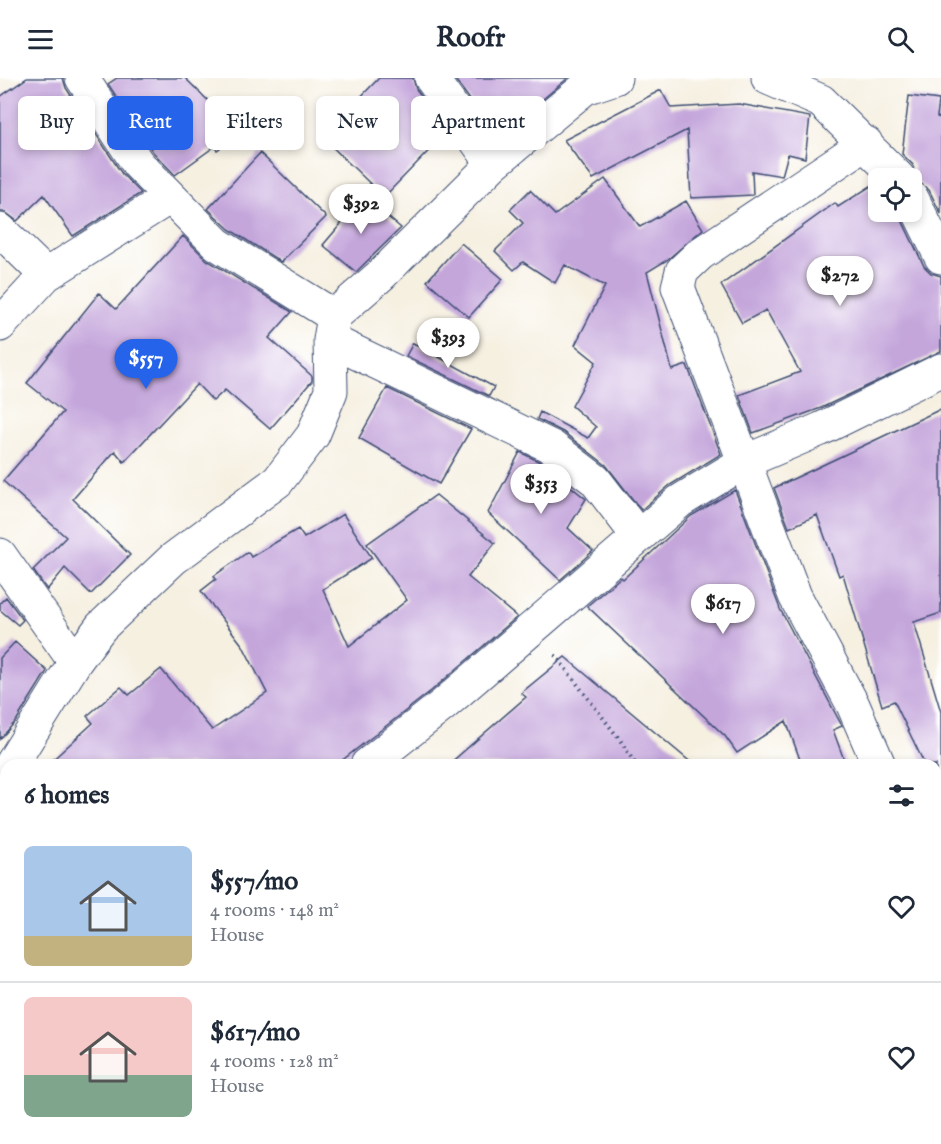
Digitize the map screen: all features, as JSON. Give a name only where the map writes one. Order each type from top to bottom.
[{"type":"street","points":[[82,78],[138,164],[217,244],[332,328],[552,447],[595,480],[639,536]]},
{"type":"street","points":[[431,78],[494,164]]},
{"type":"street","points":[[15,759],[75,662],[101,627],[173,559],[278,481],[313,435],[330,391],[332,328],[381,275],[494,164],[585,88],[615,78]]},
{"type":"street","points":[[768,78],[826,90],[866,143],[890,168]]},
{"type":"street","points":[[866,143],[801,188],[740,225],[682,271],[678,287],[795,596],[853,705],[876,759]]},
{"type":"street","points":[[0,325],[46,275],[170,197]]},
{"type":"street","points":[[922,218],[941,257]]},
{"type":"street","points":[[0,230],[46,275]]},
{"type":"street","points":[[375,759],[443,705],[680,501],[744,462],[821,429],[941,370]]},
{"type":"street","points":[[0,555],[75,662]]},
{"type":"path","points":[[533,626],[632,759]]},
{"type":"building","points":[[27,78],[63,78],[71,96],[18,96],[18,150],[95,150],[95,133],[122,174],[141,193],[73,236],[44,195],[17,221],[5,212],[0,212],[0,97]]},
{"type":"building","points":[[117,78],[185,78],[205,98],[205,150],[210,150],[175,175],[152,150],[193,150],[193,96],[116,96],[108,84]]},
{"type":"building","points":[[379,78],[413,78],[421,96],[411,96],[411,150],[430,150],[384,197],[335,150],[399,150],[399,96],[362,96]]},
{"type":"building","points":[[454,78],[568,78],[546,96],[467,96]]},
{"type":"building","points":[[661,90],[671,108],[739,104],[810,117],[805,158],[788,154],[782,176],[752,171],[753,195],[691,198],[687,130],[593,179],[564,140]]},
{"type":"building","points":[[909,96],[939,100],[937,117],[941,118],[941,214],[929,190],[922,185],[922,168],[914,168],[902,154]]},
{"type":"building","points":[[260,153],[326,217],[281,262],[229,229],[208,209]]},
{"type":"building","points":[[605,179],[640,227],[686,201],[703,229],[667,260],[647,272],[672,370],[687,365],[721,454],[670,485],[641,510],[606,465],[563,432],[537,419],[540,412],[588,438],[596,427],[572,406],[596,362],[575,345],[605,286],[565,265],[555,283],[523,262],[514,270],[495,251],[523,223],[510,210],[530,190],[555,215]]},
{"type":"building","points":[[868,188],[868,222],[903,222],[924,266],[931,273],[941,276],[941,351],[821,408],[753,433],[739,395],[800,372],[766,310],[742,323],[721,285],[835,203],[838,207]]},
{"type":"building","points":[[364,197],[401,228],[356,272],[323,245]]},
{"type":"building","points":[[183,236],[207,260],[292,312],[269,338],[312,376],[312,381],[270,429],[225,390],[213,401],[197,384],[124,462],[115,451],[73,499],[130,555],[91,594],[65,568],[47,590],[33,570],[66,537],[3,481],[63,412],[27,383],[99,293],[116,309]]},
{"type":"building","points":[[461,243],[503,279],[469,317],[427,281]]},
{"type":"building","points":[[413,343],[494,387],[489,396],[406,356]]},
{"type":"building","points":[[387,388],[471,429],[439,484],[359,438]]},
{"type":"building","points":[[941,409],[941,613],[914,622],[941,712],[941,759],[922,759],[894,701],[882,706],[843,574],[839,576],[817,515],[789,528],[774,488]]},
{"type":"building","points":[[520,452],[542,463],[586,499],[568,528],[593,551],[560,580],[488,513]]},
{"type":"building","points":[[735,490],[780,609],[842,726],[833,730],[844,759],[800,759],[786,721],[737,753],[725,736],[587,606],[621,577],[623,579],[691,516]]},
{"type":"building","points":[[436,495],[495,543],[468,577],[517,617],[431,691],[344,759],[54,759],[93,723],[87,716],[121,687],[129,695],[161,669],[212,730],[267,693],[243,646],[201,591],[216,579],[214,576],[248,552],[251,557],[298,529],[304,538],[343,514],[372,558],[323,589],[349,646],[407,600],[367,544]]},
{"type":"building","points":[[6,597],[23,620],[18,625],[0,610],[0,603]]},
{"type":"building","points":[[15,642],[47,671],[16,721],[0,739],[0,658]]},
{"type":"building","points":[[565,657],[687,759],[455,759],[526,697],[521,693]]}]
